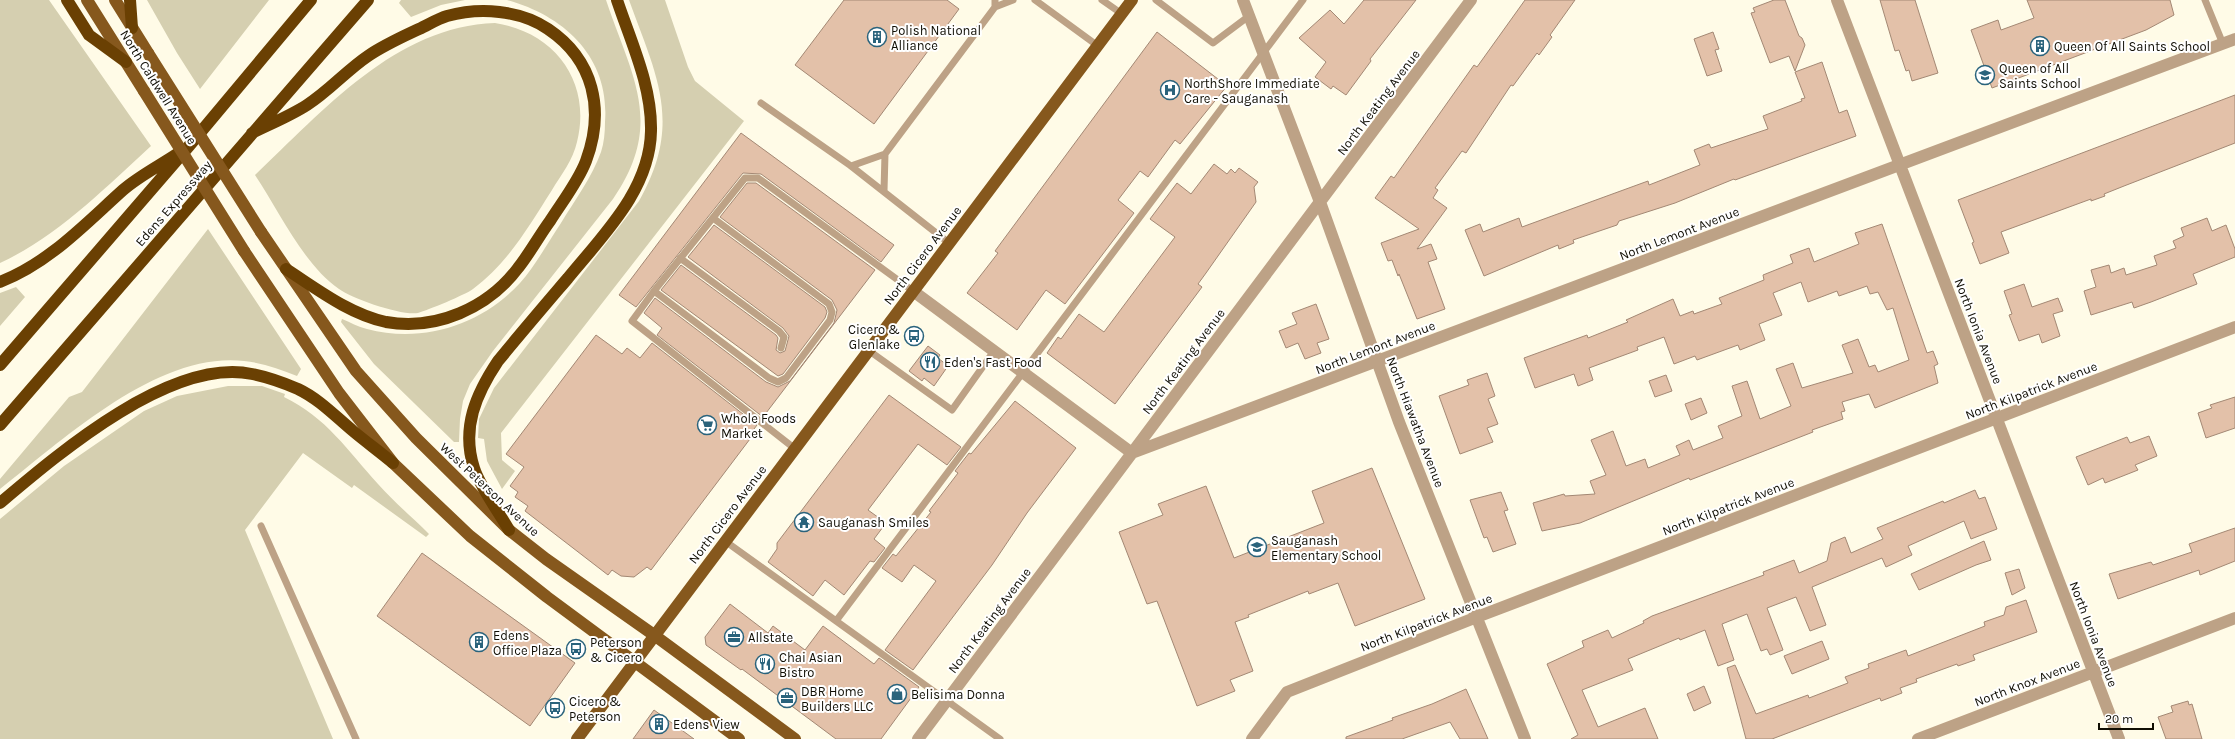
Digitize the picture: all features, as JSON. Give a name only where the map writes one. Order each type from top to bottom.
[{"type":"highway","points":[[67,0],[90,35],[126,62]]},
{"type":"highway","points":[[130,0],[132,28]]},
{"type":"highway","name":"Edens Expressway","points":[[0,365],[189,146],[311,0]]},
{"type":"highway","name":"Edens Expressway","points":[[0,425],[368,0]]},
{"type":"highway","points":[[509,530],[474,469],[469,448],[469,425],[474,405],[483,385],[498,361],[614,223],[639,182],[647,158],[651,131],[647,93],[617,0]]},
{"type":"highway","points":[[252,133],[307,105],[369,55],[445,16],[468,12],[494,12],[520,15],[541,25],[562,39],[577,56],[596,98],[593,139],[586,162],[574,185],[518,269],[499,289],[476,306],[456,315],[434,321],[409,324],[387,322],[364,315],[344,306],[286,269]]},
{"type":"highway","points":[[0,282],[27,270],[48,256],[81,229],[125,188],[189,146]]},
{"type":"highway","points":[[0,503],[48,462],[124,410],[154,393],[183,381],[229,373],[251,374],[298,389],[318,401],[393,463]]},
{"type":"main road","name":"North Caldwell Avenue","points":[[87,0],[244,251],[339,393],[393,463]]},
{"type":"main road","name":"North Caldwell Avenue","points":[[115,0],[261,232]]},
{"type":"main road","name":"North Cicero Avenue","points":[[577,739],[794,448],[1132,0]]},
{"type":"main road","name":"West Peterson Avenue","points":[[261,232],[356,370],[416,438],[509,530],[546,559],[654,635],[795,739]]},
{"type":"main road","points":[[393,463],[470,536],[634,662],[739,739]]},
{"type":"street","name":"North Hiawatha Avenue","points":[[1243,0],[1262,54],[1320,202],[1399,422],[1525,739]]},
{"type":"street","name":"North Keating Avenue","points":[[918,739],[1471,0]]},
{"type":"street","name":"North Ionia Avenue","points":[[1837,0],[2119,739]]},
{"type":"street","name":"North Lemont Avenue","points":[[1132,453],[2235,39]]},
{"type":"street","points":[[913,291],[1132,453]]},
{"type":"street","name":"North Kilpatrick Avenue","points":[[1252,739],[1287,692],[1477,617],[2235,327]]},
{"type":"street","name":"North Knox Avenue","points":[[1918,739],[2235,618]]},
{"type":"lane","points":[[851,166],[885,154],[995,3],[1013,0]]},
{"type":"lane","points":[[1035,0],[1098,46]]},
{"type":"lane","points":[[1102,0],[1122,14]]},
{"type":"lane","points":[[1156,0],[1213,42],[1249,16]]},
{"type":"lane","points":[[836,621],[1022,371],[1303,0]]},
{"type":"lane","points":[[2205,0],[2223,44]]},
{"type":"lane","points":[[761,103],[851,166],[949,243]]},
{"type":"lane","points":[[884,191],[885,154]]},
{"type":"lane","points":[[794,448],[632,320],[680,258],[746,178],[758,178],[913,291]]},
{"type":"lane","points":[[654,291],[769,378],[778,382],[786,378],[830,320],[832,312],[829,304],[713,218]]},
{"type":"lane","points":[[680,258],[779,332],[784,337],[781,348]]},
{"type":"lane","points":[[868,350],[952,410],[994,351]]},
{"type":"lane","points":[[261,526],[356,739]]},
{"type":"lane","points":[[725,541],[1000,739]]},
{"type":"shaded area","points":[[0,0],[49,0],[151,146],[98,195],[61,225],[21,252],[0,263]]},
{"type":"shaded area","points":[[147,0],[269,0],[200,89],[177,53]]},
{"type":"shaded area","points":[[401,0],[465,0],[441,5],[411,17],[399,3]]},
{"type":"shaded area","points":[[507,0],[606,0],[633,77],[639,100],[640,123],[638,147],[629,172],[613,199],[493,351],[470,384],[463,401],[460,419],[459,442],[454,442],[374,364],[341,322],[342,319],[367,329],[388,333],[409,334],[430,332],[450,327],[469,320],[488,310],[505,298],[526,276],[537,261],[593,170],[602,149],[605,122],[605,99],[600,78],[591,59],[580,43],[565,29],[528,7]]},
{"type":"shaded area","points":[[629,0],[665,0],[688,67],[695,81],[744,121],[501,433],[502,460],[515,471],[502,489],[487,461],[484,439],[478,438],[479,419],[494,388],[639,201],[652,173],[660,148],[663,123],[661,100],[649,53]]},
{"type":"shaded area","points":[[495,23],[516,28],[535,37],[551,49],[564,63],[573,80],[579,99],[580,120],[577,142],[570,161],[535,217],[507,256],[486,279],[469,292],[418,313],[401,312],[378,306],[346,293],[339,289],[314,266],[292,236],[255,175],[335,100],[363,76],[393,56],[425,39],[459,28]]},
{"type":"shaded area","points":[[208,229],[301,369],[297,376],[258,363],[244,361],[211,362],[179,370],[146,384],[114,402],[53,446],[0,489],[0,479],[69,397],[82,392]]},
{"type":"shaded area","points":[[16,287],[25,297],[0,326],[0,293]]},
{"type":"shaded area","points":[[228,386],[262,386],[285,394],[284,397],[312,414],[336,436],[384,491],[429,534],[426,537],[354,485],[352,488],[303,453],[245,530],[333,739],[0,739],[0,519],[64,466],[144,411],[177,396]]},
{"type":"building","name":"Polish National Alliance","points":[[844,0],[947,0],[959,9],[874,124],[795,65]]},
{"type":"building","points":[[1364,0],[1416,0],[1370,59],[1371,61],[1346,95],[1333,86],[1331,89],[1315,77],[1326,62],[1299,38],[1330,10],[1344,24]]},
{"type":"building","points":[[1525,0],[1575,0],[1550,35],[1552,37],[1539,55],[1537,53],[1513,86],[1511,85],[1466,153],[1462,151],[1435,188],[1438,190],[1433,198],[1447,208],[1417,249],[1431,244],[1437,259],[1428,262],[1445,309],[1417,319],[1399,274],[1398,276],[1392,260],[1388,261],[1381,243],[1419,229],[1375,198],[1391,176],[1394,178],[1474,65],[1477,67]]},
{"type":"building","points":[[1774,0],[1785,0],[1799,36],[1802,38],[1805,45],[1795,71],[1789,56],[1770,63],[1751,13],[1755,12],[1753,8]]},
{"type":"building","points":[[1880,0],[1915,0],[1938,73],[1912,81],[1909,70],[1906,71],[1899,50],[1895,51]]},
{"type":"building","name":"Queen Of All Saints School","points":[[2027,0],[2170,0],[2174,15],[2146,30],[1992,88],[1971,30],[1998,20],[2001,30],[2034,18]]},
{"type":"building","points":[[1157,32],[1227,86],[1180,144],[1175,140],[1148,177],[1140,171],[1118,200],[1134,213],[1065,304],[1046,290],[1017,330],[967,293],[998,253],[995,251]]},
{"type":"building","points":[[1713,32],[1719,49],[1715,50],[1722,71],[1707,76],[1694,39]]},
{"type":"building","points":[[1822,62],[1839,113],[1847,110],[1856,136],[1735,180],[1734,179],[1675,203],[1619,221],[1617,225],[1573,240],[1574,243],[1559,249],[1558,245],[1484,276],[1465,230],[1480,224],[1483,232],[1519,218],[1522,227],[1648,181],[1649,185],[1700,165],[1694,150],[1709,144],[1711,148],[1768,129],[1763,116],[1802,101],[1801,99],[1805,98],[1795,72]]},
{"type":"building","points":[[2235,95],[2235,143],[2104,194],[2105,196],[2091,201],[2091,199],[2001,232],[2009,253],[1980,264],[1972,243],[1974,242],[1958,200]]},
{"type":"building","points":[[741,133],[894,245],[881,262],[761,174],[743,173],[636,307],[619,295]]},
{"type":"building","points":[[1214,164],[1227,174],[1231,169],[1235,173],[1239,168],[1258,182],[1254,187],[1256,202],[1198,284],[1202,287],[1115,404],[1047,353],[1058,337],[1061,339],[1079,314],[1104,332],[1175,237],[1150,219],[1177,183],[1191,194]]},
{"type":"building","points":[[747,183],[756,183],[875,270],[763,417],[657,335],[662,328],[644,313],[655,298],[766,382],[778,387],[790,381],[834,323],[837,310],[832,300],[720,217]]},
{"type":"building","points":[[2207,218],[2212,231],[2226,225],[2235,249],[2235,257],[2193,274],[2197,284],[2134,308],[2132,302],[2091,315],[2084,291],[2096,287],[2091,270],[2109,265],[2111,273],[2124,268],[2126,275],[2157,265],[2154,256],[2176,248],[2173,241],[2184,236],[2181,228]]},
{"type":"building","points":[[1882,224],[1927,353],[1933,351],[1938,364],[1934,366],[1938,383],[1875,408],[1869,394],[1842,402],[1845,411],[1841,412],[1843,419],[1812,430],[1813,432],[1690,480],[1689,478],[1580,523],[1542,531],[1533,503],[1564,494],[1565,496],[1595,494],[1590,481],[1606,475],[1591,440],[1613,431],[1626,466],[1645,459],[1648,468],[1680,455],[1676,446],[1689,440],[1693,450],[1723,438],[1718,426],[1742,416],[1732,386],[1747,381],[1760,419],[1791,406],[1776,369],[1793,363],[1802,388],[1853,373],[1842,345],[1858,339],[1869,367],[1875,365],[1878,372],[1909,360],[1893,308],[1887,310],[1878,292],[1870,294],[1867,286],[1839,296],[1837,291],[1808,302],[1801,282],[1773,293],[1782,315],[1759,324],[1765,340],[1740,350],[1738,345],[1697,360],[1695,356],[1674,364],[1664,337],[1637,347],[1638,350],[1589,368],[1593,380],[1578,386],[1574,374],[1535,388],[1524,358],[1587,335],[1588,338],[1628,322],[1626,320],[1673,299],[1680,316],[1693,311],[1694,314],[1722,304],[1719,298],[1764,280],[1763,275],[1793,263],[1790,255],[1809,248],[1814,262],[1859,244],[1855,233]]},
{"type":"building","points":[[714,225],[825,307],[827,312],[825,318],[783,374],[778,376],[661,290],[681,265],[776,335],[778,338],[776,350],[780,353],[785,351],[789,336],[783,328],[688,257]]},
{"type":"building","points":[[2024,284],[2032,307],[2058,298],[2063,311],[2053,314],[2060,336],[2042,343],[2039,334],[2019,341],[2009,315],[2012,314],[2004,291]]},
{"type":"building","points":[[1316,304],[1329,339],[1317,343],[1321,353],[1305,359],[1298,343],[1286,348],[1279,331],[1297,324],[1292,313]]},
{"type":"building","points":[[596,335],[622,354],[627,348],[640,358],[652,343],[757,425],[754,429],[756,431],[651,570],[647,567],[634,577],[621,576],[612,570],[608,575],[525,511],[528,506],[515,497],[518,492],[510,486],[524,467],[506,454]]},
{"type":"building","name":"Eden's Fast Food","points":[[928,346],[940,355],[938,358],[948,366],[934,386],[924,378],[922,381],[909,371]]},
{"type":"building","points":[[1487,373],[1495,396],[1488,399],[1498,424],[1487,428],[1493,442],[1460,454],[1439,396],[1469,385],[1467,380]]},
{"type":"building","points":[[1666,375],[1672,391],[1655,397],[1649,381]]},
{"type":"building","points":[[889,395],[961,447],[947,465],[918,444],[868,510],[886,523],[874,539],[885,548],[874,562],[870,561],[844,595],[825,580],[813,596],[768,562],[777,549],[777,543]]},
{"type":"building","points":[[2235,397],[2235,428],[2206,438],[2198,413],[2212,408],[2210,405]]},
{"type":"building","points":[[1701,398],[1707,413],[1691,420],[1685,404]]},
{"type":"building","points":[[1015,401],[1076,448],[1027,513],[992,565],[913,670],[885,650],[936,581],[914,565],[902,582],[882,568],[893,554],[896,556],[931,512],[929,511],[958,473],[955,471],[969,453],[971,454]]},
{"type":"building","points":[[2149,436],[2157,456],[2135,465],[2138,470],[2105,483],[2103,478],[2088,485],[2076,457],[2127,437],[2130,443]]},
{"type":"building","name":"Sauganash Elementary School","points":[[1372,468],[1425,599],[1355,626],[1338,583],[1309,594],[1308,591],[1248,615],[1249,617],[1235,622],[1253,671],[1230,680],[1235,691],[1197,706],[1157,601],[1147,604],[1119,532],[1163,515],[1158,504],[1206,486],[1234,558],[1324,523],[1312,491]]},
{"type":"building","points":[[1975,490],[1979,499],[1985,497],[1997,529],[1971,539],[1964,521],[1908,546],[1912,555],[1886,567],[1882,558],[1812,587],[1826,625],[1810,631],[1796,597],[1767,608],[1783,650],[1770,655],[1767,649],[1761,651],[1747,614],[1722,624],[1734,660],[1718,666],[1705,630],[1680,640],[1679,638],[1628,659],[1633,670],[1582,690],[1598,727],[1645,708],[1658,739],[1571,739],[1578,735],[1547,664],[1584,647],[1582,641],[1608,630],[1612,638],[1644,623],[1643,621],[1652,616],[1764,575],[1763,572],[1794,560],[1799,573],[1827,561],[1831,543],[1845,537],[1851,553],[1883,539],[1877,528],[1943,501],[1944,503]]},
{"type":"building","points":[[1501,492],[1508,510],[1504,511],[1516,544],[1493,552],[1487,537],[1484,538],[1470,500]]},
{"type":"building","points":[[2235,528],[2235,561],[2200,575],[2199,570],[2118,599],[2109,574],[2151,562],[2153,565],[2192,552],[2189,544]]},
{"type":"building","points":[[1984,541],[1991,560],[1919,590],[1911,574]]},
{"type":"building","name":"Edens Office Plaza","points":[[422,553],[575,663],[530,726],[377,616]]},
{"type":"building","points":[[2019,569],[2025,588],[2012,595],[2005,573]]},
{"type":"building","points":[[2026,600],[2037,632],[1973,655],[1975,660],[1958,666],[1957,664],[1916,679],[1917,682],[1900,688],[1902,693],[1881,701],[1880,698],[1772,739],[1746,739],[1727,668],[1735,665],[1756,714],[1808,695],[1809,698],[1848,683],[1845,677],[1869,668],[1868,664],[1906,650],[1908,656],[1985,626],[1984,622],[2004,615],[2006,607]]},
{"type":"building","points":[[730,604],[768,633],[773,626],[805,650],[823,626],[874,664],[879,658],[919,687],[881,739],[836,739],[742,669],[741,670],[706,645],[705,637]]},
{"type":"building","points":[[1822,641],[1829,659],[1792,674],[1784,656]]},
{"type":"building","points":[[1704,686],[1711,703],[1694,711],[1687,694]]},
{"type":"building","points":[[1466,689],[1488,739],[1460,739],[1450,722],[1402,739],[1346,739],[1346,737],[1393,720],[1392,718],[1432,704]]},
{"type":"building","points":[[2188,701],[2189,705],[2192,704],[2202,739],[2166,739],[2158,717],[2173,712],[2171,706]]},
{"type":"building","name":"Edens View","points":[[654,710],[694,739],[633,739]]},
{"type":"place","name":"Polish National Alliance","points":[[877,37]]},
{"type":"place","name":"Queen Of All Saints School","points":[[2040,46]]},
{"type":"place","name":"Queen of All Saints School","points":[[1985,75]]},
{"type":"place","name":"NorthShore Immediate Care - Sauganash","points":[[1170,90]]},
{"type":"place","name":"Cicero & Glenlake","points":[[914,336]]},
{"type":"place","name":"Eden's Fast Food","points":[[930,362]]},
{"type":"place","name":"Whole Foods Market","points":[[707,425]]},
{"type":"place","name":"Sauganash Smiles","points":[[804,522]]},
{"type":"place","name":"Sauganash Elementary School","points":[[1257,547]]},
{"type":"place","name":"Allstate","points":[[734,637]]},
{"type":"place","name":"Edens Office Plaza","points":[[479,642]]},
{"type":"place","name":"Peterson & Cicero","points":[[576,649]]},
{"type":"place","name":"Chai Asian Bistro","points":[[765,664]]},
{"type":"place","name":"Belisima Donna","points":[[897,694]]},
{"type":"place","name":"DBR Home Builders LLC","points":[[787,698]]},
{"type":"place","name":"Cicero & Peterson","points":[[555,708]]},
{"type":"place","name":"Edens View","points":[[659,724]]}]
